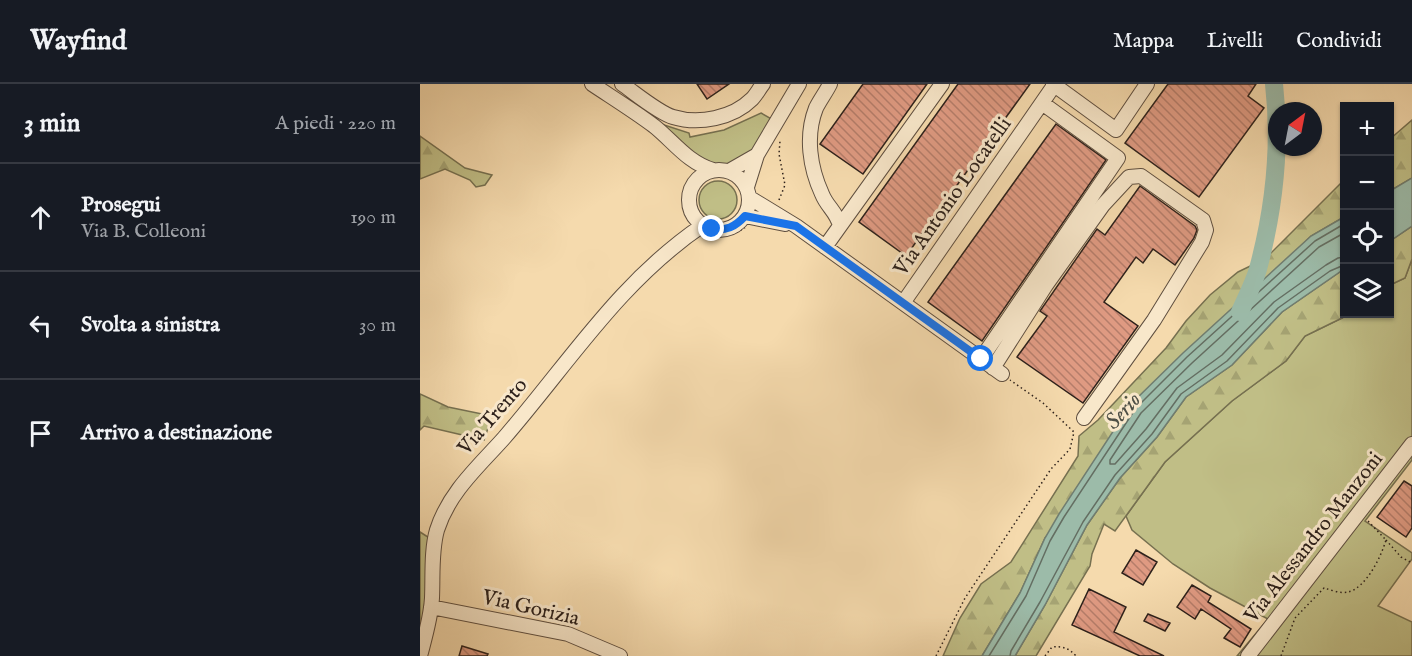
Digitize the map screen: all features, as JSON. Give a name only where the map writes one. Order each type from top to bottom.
[{"type":"street","points":[[592,84],[643,118],[701,166],[713,170],[729,171],[742,180],[748,193],[774,213],[796,226],[997,371],[1046,285],[1103,205],[1129,177],[1141,176],[1203,220],[1206,230],[1202,242],[1154,320],[1084,418]]},
{"type":"street","points":[[622,84],[671,117],[707,120],[732,113],[752,99],[763,84]]},
{"type":"street","points":[[745,222],[748,193],[758,155],[799,84]]},
{"type":"street","points":[[830,84],[816,109],[810,137],[812,168],[823,197],[838,215],[840,226]]},
{"type":"street","points":[[825,247],[942,84]]},
{"type":"street","points":[[1054,84],[1116,130],[1147,84]]},
{"type":"street","name":"Via Antonio Locatelli","points":[[903,303],[1054,84]]},
{"type":"street","points":[[981,359],[1118,158],[1042,103]]},
{"type":"street","points":[[683,152],[693,183]]},
{"type":"street","points":[[729,171],[758,155]]},
{"type":"street","points":[[713,170],[693,183],[689,198],[692,214],[706,230],[721,230],[745,222],[796,226]]},
{"type":"street","name":"Via Trento","points":[[675,244],[685,223],[689,206]]},
{"type":"street","name":"Via Trento","points":[[420,656],[431,607],[432,564],[437,530],[455,495],[612,305],[675,244],[706,230]]},
{"type":"street","name":"Via Alessandro Manzoni","points":[[1248,656],[1412,444]]},
{"type":"street","name":"Via Gorizia","points":[[431,607],[568,634],[620,656]]},
{"type":"path","points":[[774,213],[785,184],[779,154],[780,140]]},
{"type":"path","points":[[706,230],[730,235],[745,222]]},
{"type":"path","points":[[936,656],[965,598],[1052,469],[1070,449],[1074,432],[1043,404],[997,371]]},
{"type":"path","points":[[1364,516],[1401,557],[1412,563]]},
{"type":"path","points":[[1281,656],[1294,618],[1324,588],[1346,593],[1363,585],[1386,540]]},
{"type":"path","points":[[1045,656],[1052,647],[1059,646],[1066,647],[1076,656]]},
{"type":"green space","points":[[761,113],[775,121],[761,140],[740,160],[720,167],[707,168],[658,123],[689,133],[690,137],[724,130]]},
{"type":"green space","points":[[1412,120],[1412,178],[1394,189],[1394,156],[1394,136]]},
{"type":"green space","points":[[420,136],[465,168],[492,175],[485,185],[476,187],[470,180],[445,169],[420,179]]},
{"type":"green space","points":[[718,181],[731,187],[737,200],[731,213],[718,219],[705,213],[699,200],[705,187]]},
{"type":"green space","points":[[1340,184],[1340,219],[1311,236],[1272,274],[1045,538],[1020,593],[982,656],[943,656],[960,618],[981,584],[1011,562],[1078,456],[1079,436],[1098,420],[1166,348],[1186,321],[1210,295],[1238,272],[1265,259]]},
{"type":"green space","points":[[1412,226],[1412,259],[1405,278],[1394,283],[1394,264],[1394,238]]},
{"type":"green space","points":[[1412,259],[1412,460],[1365,521],[1412,553],[1412,559],[1378,606],[1412,622],[1412,656],[1237,656],[1268,619],[1210,588],[1173,564],[1132,530],[1126,516],[1165,462],[1232,401],[1286,361],[1305,336],[1342,318],[1394,318],[1394,283],[1405,278]]},
{"type":"green space","points":[[1340,272],[1340,318],[1342,318],[1305,336],[1286,361],[1232,401],[1165,462],[1115,531],[1104,524],[1092,554],[1090,566],[1036,656],[1015,656],[1087,525],[1120,478],[1157,437],[1186,397],[1232,365],[1282,312]]},
{"type":"green space","points":[[420,394],[448,407],[492,416],[484,440],[424,426],[420,430]]},
{"type":"green space","points":[[420,532],[431,539],[428,608],[420,649]]},
{"type":"water","points":[[1412,178],[1412,226],[1394,238],[1394,210],[1394,189]]},
{"type":"water","points":[[1340,219],[1340,272],[1282,312],[1232,365],[1186,397],[1157,437],[1120,478],[1087,525],[1015,656],[982,656],[1020,593],[1045,538],[1059,514],[1131,404],[1183,353],[1311,236]]},
{"type":"building","points":[[697,84],[729,84],[707,99]]},
{"type":"building","points":[[863,84],[927,84],[863,174],[820,144]]},
{"type":"building","points":[[958,84],[1030,84],[906,256],[859,222]]},
{"type":"building","points":[[1168,84],[1256,84],[1248,96],[1264,108],[1199,197],[1125,143]]},
{"type":"building","points":[[1056,124],[1106,160],[982,341],[928,302]]},
{"type":"building","points":[[1140,186],[1195,226],[1197,230],[1175,265],[1153,249],[1143,263],[1136,257],[1104,302],[1138,326],[1083,403],[1017,357],[1047,316],[1040,311],[1097,229],[1105,235]]},
{"type":"building","points":[[1404,481],[1412,486],[1412,528],[1406,537],[1377,517]]},
{"type":"building","points":[[1136,550],[1157,562],[1143,585],[1122,573]]},
{"type":"building","points":[[1192,585],[1211,596],[1208,602],[1251,629],[1240,647],[1224,638],[1231,629],[1201,609],[1195,619],[1177,607]]},
{"type":"building","points":[[1089,589],[1126,607],[1114,632],[1164,656],[1140,656],[1072,625]]},
{"type":"building","points":[[1148,614],[1170,623],[1165,631],[1144,621]]},
{"type":"building","points":[[462,646],[488,654],[487,656],[459,656]]},
{"type":"waterway","points":[[1240,312],[1258,269],[1272,200],[1277,130],[1274,84]]},
{"type":"route","points":[[712,229],[730,228],[745,216],[796,226],[981,359]]},
{"type":"water label","name":"Serio","points":[[1122,410]]}]
